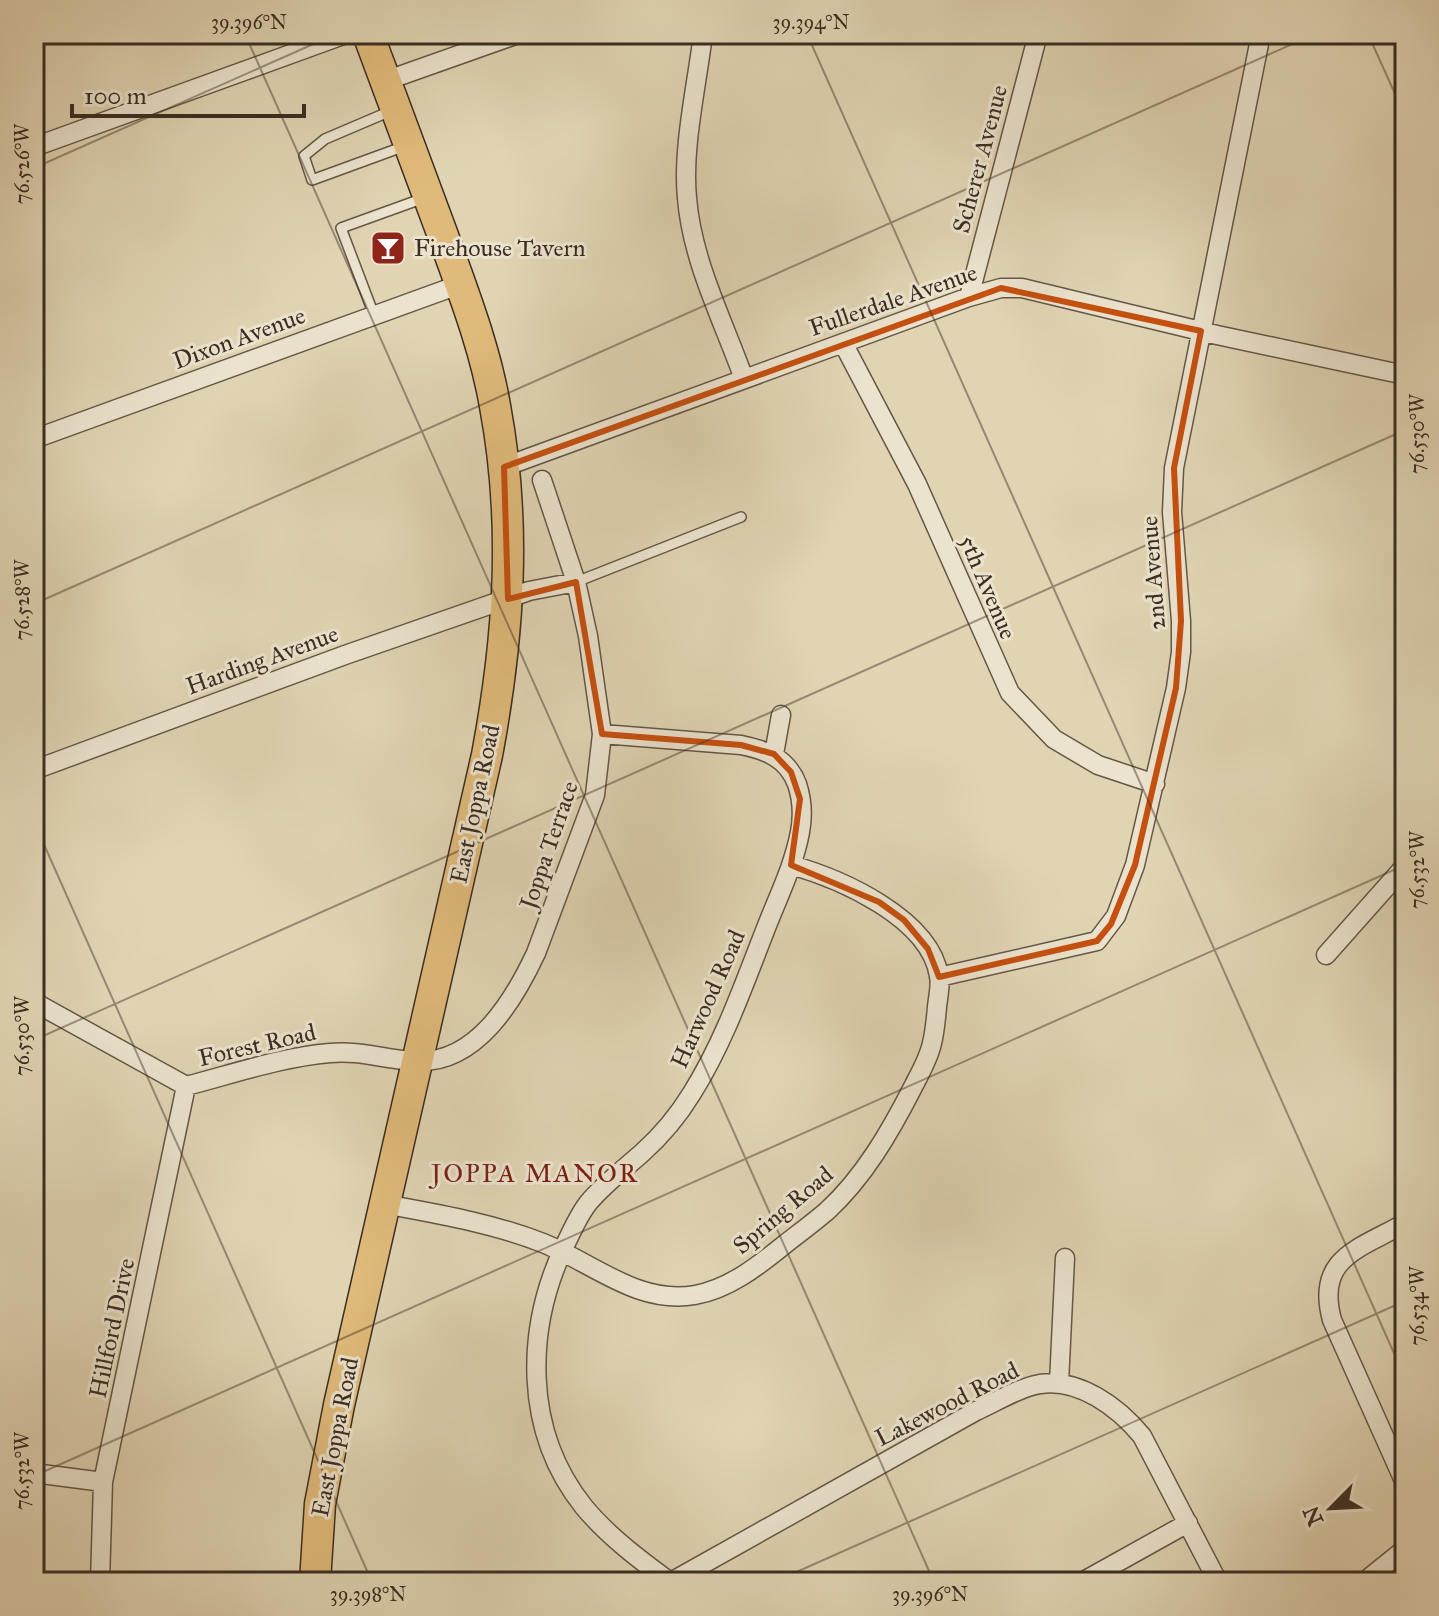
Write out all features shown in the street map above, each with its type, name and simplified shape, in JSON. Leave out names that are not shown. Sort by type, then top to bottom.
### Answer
[{"type":"main road","name":"East Joppa Road","points":[[315,1582],[319,1517],[331,1447],[487,755],[501,678],[508,599],[509,527],[493,394],[461,284],[368,34]]},
{"type":"street","points":[[34,147],[346,34]]},
{"type":"street","points":[[391,95],[518,34]]},
{"type":"street","points":[[703,34],[686,167],[686,197],[695,244],[744,379]]},
{"type":"street","name":"Scherer Avenue","points":[[969,297],[1038,34]]},
{"type":"street","name":"2nd Avenue","points":[[939,977],[1097,941],[1116,916],[1135,865],[1155,784],[1181,652],[1172,512],[1174,468],[1261,34]]},
{"type":"street","name":"Dixon Avenue","points":[[34,439],[461,284]]},
{"type":"street","name":"Fullerdale Avenue","points":[[504,467],[1001,288],[1022,288],[1405,375]]},
{"type":"street","name":"5th Avenue","points":[[843,343],[917,484],[1010,693],[1054,739],[1098,765],[1155,784]]},
{"type":"street","name":"Joppa Terrace","points":[[417,1062],[441,1058],[482,1036],[526,974],[595,795],[602,734],[588,636],[576,582],[542,480]]},
{"type":"street","points":[[508,599],[541,587],[576,582]]},
{"type":"street","name":"Harding Avenue","points":[[34,770],[345,655],[508,599]]},
{"type":"street","points":[[774,754],[781,715]]},
{"type":"street","points":[[602,734],[741,745],[774,754],[791,772],[800,799],[800,833],[791,865],[879,902],[897,915],[921,939],[933,958],[939,977]]},
{"type":"street","name":"Harwood Road","points":[[670,1582],[632,1552],[585,1507],[562,1472],[540,1409],[536,1355],[543,1301],[553,1270],[587,1204],[659,1136],[675,1118],[702,1076],[736,1005],[791,865]]},
{"type":"street","points":[[1326,955],[1405,866]]},
{"type":"street","name":"Spring Road","points":[[384,1204],[496,1227],[562,1252],[623,1285],[650,1293],[684,1297],[710,1292],[733,1281],[774,1253],[828,1210],[856,1180],[891,1130],[932,1045],[939,977]]},
{"type":"street","name":"Forest Road","points":[[34,1002],[186,1086],[327,1053],[366,1052],[417,1062]]},
{"type":"street","name":"Hillford Drive","points":[[100,1582],[103,1482],[186,1086]]},
{"type":"street","points":[[1405,1223],[1347,1255],[1335,1266],[1328,1281],[1326,1298],[1332,1320],[1405,1483]]},
{"type":"street","points":[[1059,1383],[1065,1258]]},
{"type":"street","name":"Lakewood Road","points":[[670,1582],[976,1411],[1039,1384],[1059,1383],[1097,1397],[1133,1426],[1150,1449],[1218,1582]]},
{"type":"street","points":[[34,1473],[103,1482]]},
{"type":"street","points":[[1082,1582],[1188,1523]]},
{"type":"street","points":[[1364,1582],[1405,1549]]},
{"type":"lane","points":[[391,95],[304,156],[312,180],[409,145]]},
{"type":"lane","points":[[374,315],[341,228],[428,197]]},
{"type":"lane","points":[[576,582],[741,517]]},
{"type":"highlighted area","points":[[1001,288],[1201,331],[1174,468],[1181,621],[1176,688],[1135,865],[1111,924],[1097,941],[939,977],[928,949],[904,920],[879,902],[791,865],[800,799],[791,772],[774,754],[741,745],[602,734],[576,582],[508,599],[504,467]]},
{"type":"place","name":"Firehouse Tavern","points":[[388,248]]},
{"type":"district","name":"JOPPA MANOR","points":[[535,1173]]}]
